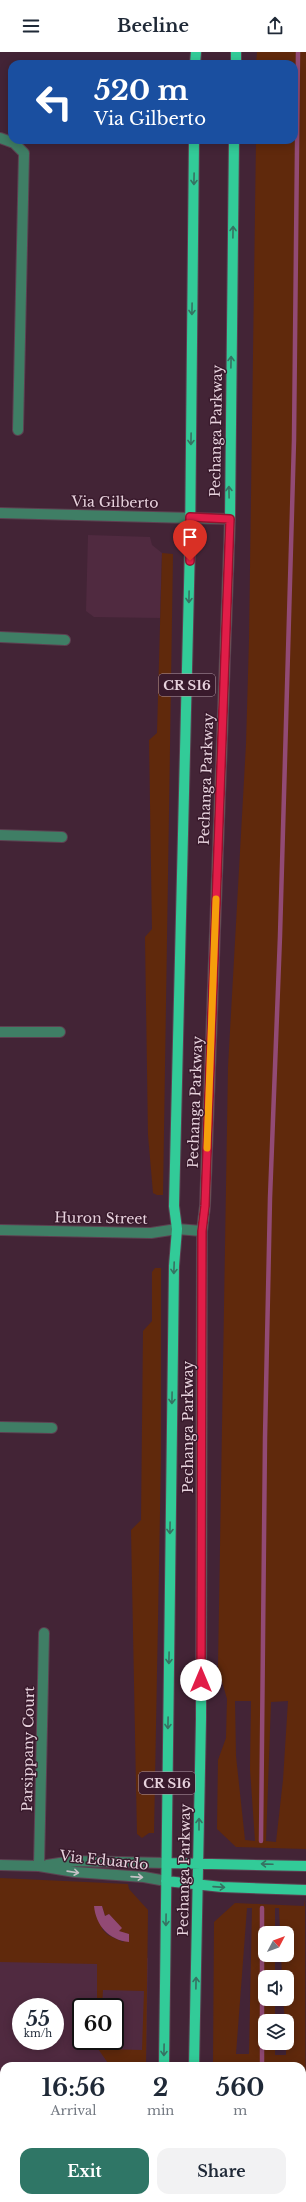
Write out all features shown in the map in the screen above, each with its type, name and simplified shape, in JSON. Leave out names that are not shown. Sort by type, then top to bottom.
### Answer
[{"type":"main road","name":"Pechanga Parkway","points":[[164,2062],[174,1266],[177,1229],[174,1206],[190,517],[194,144]]},
{"type":"main road","name":"Pechanga Parkway","points":[[194,2062],[201,1719],[202,1231],[205,1206],[230,519],[234,144]]},
{"type":"main road","points":[[167,1863],[306,1866]]},
{"type":"main road","points":[[166,1881],[198,1885],[306,1890]]},
{"type":"street","points":[[15,144],[24,153],[18,430]]},
{"type":"street","name":"Via Gilberto","points":[[0,513],[230,519]]},
{"type":"street","points":[[0,637],[65,640]]},
{"type":"street","points":[[0,835],[62,837]]},
{"type":"street","points":[[0,1032],[60,1032]]},
{"type":"street","name":"Huron Street","points":[[0,1230],[151,1233],[177,1229],[202,1231]]},
{"type":"street","points":[[0,1426],[52,1428]]},
{"type":"street","name":"Parsippany Court","points":[[39,1866],[44,1633]]},
{"type":"street","name":"Via Eduardo","points":[[39,1866],[73,1861],[167,1863]]},
{"type":"street","name":"Via Eduardo","points":[[0,1865],[39,1866],[75,1872],[144,1877],[166,1881]]},
{"type":"shaded area","points":[[257,52],[306,52],[306,1849],[236,1847],[217,1829],[218,1760],[226,1738],[227,1699],[218,1667],[228,1067],[246,744],[249,640],[256,144],[298,144],[298,60],[256,60]],"holes":[[[235,1701],[251,1701],[250,1769],[255,1841],[245,1840],[236,1756]],[[288,1701],[283,1780],[276,1842],[266,1841],[271,1702]]]},
{"type":"shaded area","points":[[88,535],[150,537],[152,545],[162,553],[160,618],[94,617],[86,611]]},
{"type":"shaded area","points":[[162,553],[173,554],[163,1195],[157,1195],[153,1193],[148,1135],[145,937],[152,929],[149,740],[157,733]]},
{"type":"shaded area","points":[[155,1268],[161,1268],[161,1459],[154,1833],[149,1833],[142,1838],[137,1834],[131,1530],[141,1520],[143,1331],[152,1321],[152,1272]]},
{"type":"shaded area","points":[[0,1878],[128,1884],[129,1889],[148,1910],[146,2062],[107,2062],[99,2050],[142,2050],[144,1991],[103,1990],[103,1998],[97,1998],[97,1964],[0,1962]],"holes":[[[102,1906],[105,1916],[109,1914],[121,1928],[119,1931],[126,1934],[123,1942],[108,1935],[102,1929]]]},
{"type":"shaded area","points":[[305,1900],[306,2062],[213,2062],[214,1922],[235,1903],[304,1906]],"holes":[[[247,1908],[252,1908],[249,2054],[236,2054]]]},
{"type":"shaded area","points":[[94,1906],[102,1906],[105,1916],[109,1914],[122,1928],[119,1931],[129,1934],[129,1942],[115,1938],[105,1931],[98,1920]]},
{"type":"shaded area","points":[[0,1956],[148,1958],[146,2062],[0,2062]]},
{"type":"waterway","points":[[298,52],[298,60]]},
{"type":"waterway","points":[[261,1841],[265,1438],[270,1198],[280,936],[294,440],[297,144]]},
{"type":"waterway","points":[[262,1908],[262,2062]]},
{"type":"slow traffic","points":[[207,1148],[216,899]]},
{"type":"route","points":[[190,561],[190,517],[230,519],[205,1206],[202,1231],[201,1680]]}]
